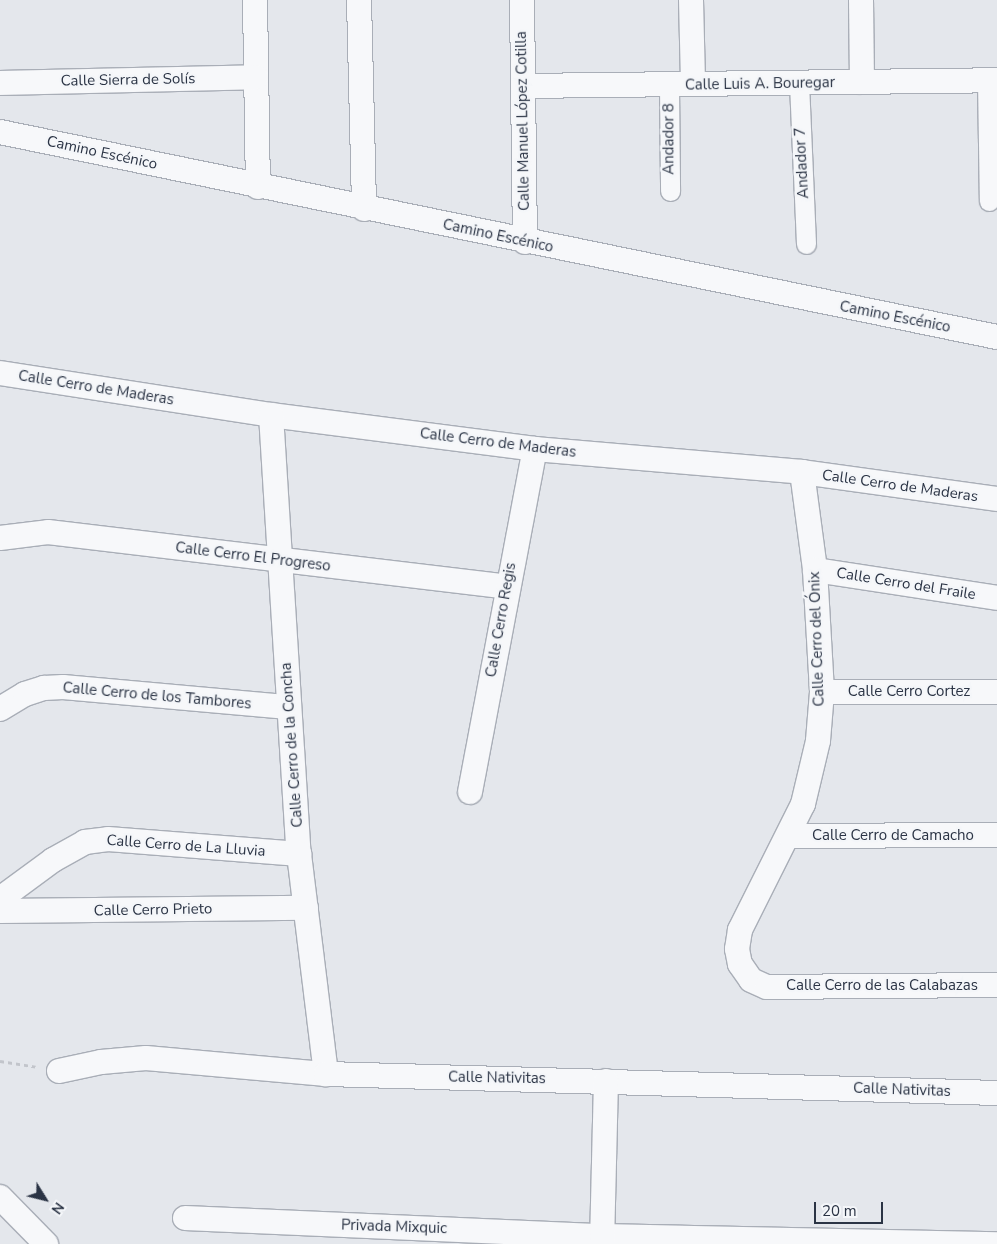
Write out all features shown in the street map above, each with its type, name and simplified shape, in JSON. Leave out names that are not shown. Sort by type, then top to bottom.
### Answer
[{"type":"street","points":[[255,0],[258,187]]},
{"type":"street","points":[[359,0],[364,209]]},
{"type":"street","name":"Calle Manuel López Cotilla","points":[[522,0],[525,242]]},
{"type":"street","points":[[691,0],[693,84]]},
{"type":"street","points":[[861,0],[862,82]]},
{"type":"street","name":"Calle Sierra de Solís","points":[[0,83],[256,78]]},
{"type":"street","points":[[989,201],[992,80]]},
{"type":"street","name":"Calle Luis A. Bouregar","points":[[523,86],[669,86],[693,84],[992,80]]},
{"type":"street","name":"Andador 7","points":[[799,83],[806,244]]},
{"type":"street","name":"Andador 8","points":[[669,86],[670,191]]},
{"type":"street","points":[[0,114],[10,134]]},
{"type":"street","name":"Camino Escénico","points":[[10,134],[364,209],[997,337]]},
{"type":"street","name":"Calle Cerro de Maderas","points":[[0,373],[271,415],[535,448],[802,472],[997,499]]},
{"type":"street","name":"Calle Cerro de la Concha","points":[[271,415],[288,706],[300,854],[326,1074]]},
{"type":"street","name":"Calle Cerro Regis","points":[[470,792],[506,587],[535,448]]},
{"type":"street","name":"Calle Cerro del Ónix","points":[[767,987],[752,980],[740,964],[737,949],[740,930],[790,836],[812,778],[822,692],[815,570],[802,472]]},
{"type":"street","name":"Calle Cerro El Progreso","points":[[0,538],[48,532],[506,587]]},
{"type":"street","name":"Calle Cerro del Fraile","points":[[815,570],[997,598]]},
{"type":"street","name":"Calle Cerro de los Tambores","points":[[0,709],[25,694],[63,687],[288,706]]},
{"type":"street","name":"Calle Cerro Cortez","points":[[822,692],[997,692]]},
{"type":"street","name":"Calle Cerro de Camacho","points":[[790,836],[997,835]]},
{"type":"street","name":"Calle Cerro de La Lluvia","points":[[0,899],[53,860],[85,842],[108,839],[300,854]]},
{"type":"street","name":"Calle Cerro Prieto","points":[[0,911],[306,908]]},
{"type":"street","name":"Calle Cerro de las Calabazas","points":[[767,987],[997,985]]},
{"type":"street","name":"Calle Nativitas","points":[[59,1071],[101,1062],[146,1058],[326,1074],[997,1093]]},
{"type":"street","points":[[602,1240],[606,1081]]},
{"type":"street","points":[[0,1197],[46,1244]]},
{"type":"street","name":"Privada Mixquic","points":[[185,1218],[602,1240],[997,1244]]},
{"type":"path","points":[[0,1061],[59,1071]]}]
